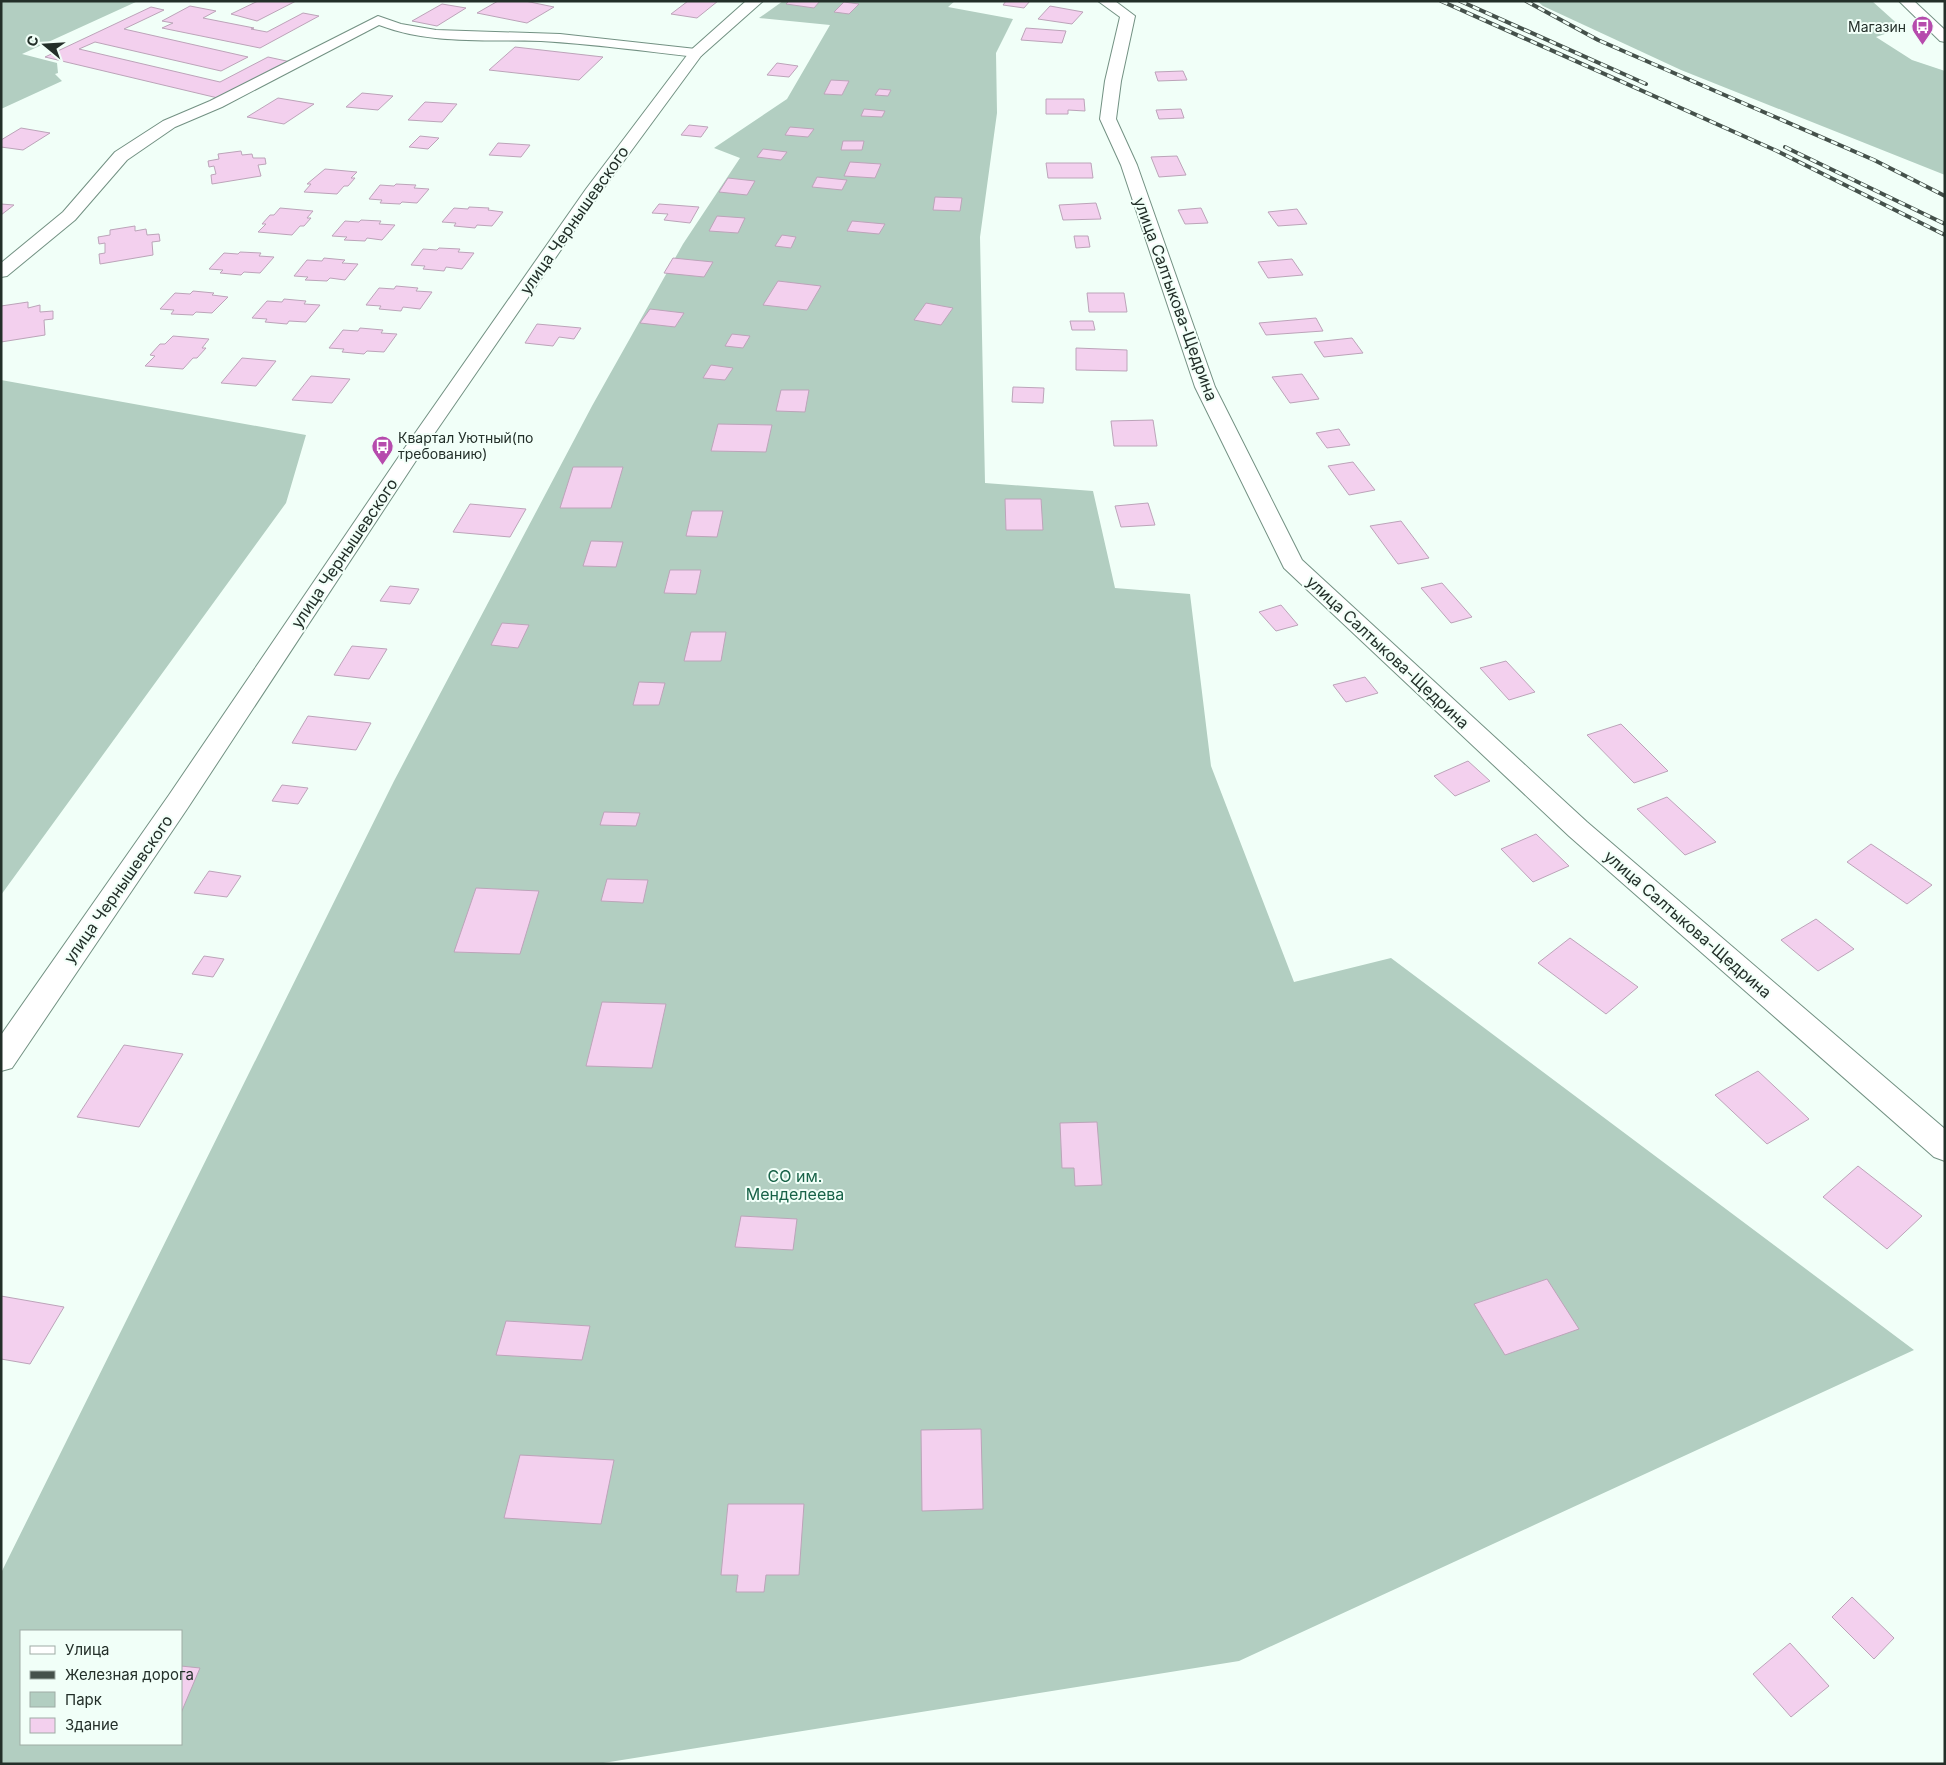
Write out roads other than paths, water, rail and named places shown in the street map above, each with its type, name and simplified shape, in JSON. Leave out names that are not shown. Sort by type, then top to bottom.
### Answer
[{"type":"street","name":"улица Чернышевского","points":[[1,1059],[178,802],[411,453],[592,193],[696,53],[756,1]]},
{"type":"street","name":"улица Салтыкова-Щедрина","points":[[1106,1],[1128,16],[1113,81],[1108,119],[1129,165],[1204,387],[1292,563],[1578,829],[1945,1148]]},
{"type":"street","points":[[1906,1],[1945,38]]},
{"type":"street","points":[[1,272],[69,216],[121,156],[169,124],[216,104],[378,20],[391,26],[442,35],[586,40],[696,53]]},
{"type":"railway","points":[[1441,1],[1777,151],[1945,235]]},
{"type":"railway","points":[[1460,1],[1646,84]]},
{"type":"railway","points":[[1526,1],[1598,40],[1874,160],[1945,196]]},
{"type":"railway","points":[[1785,147],[1945,224]]},
{"type":"place","name":"Магазин","points":[[1922,46]]},
{"type":"place","name":"Квартал Уютный(по требованию)","points":[[382,465]]},
{"type":"park label","name":"СО им. Менделеева","points":[[795,1185]]}]
